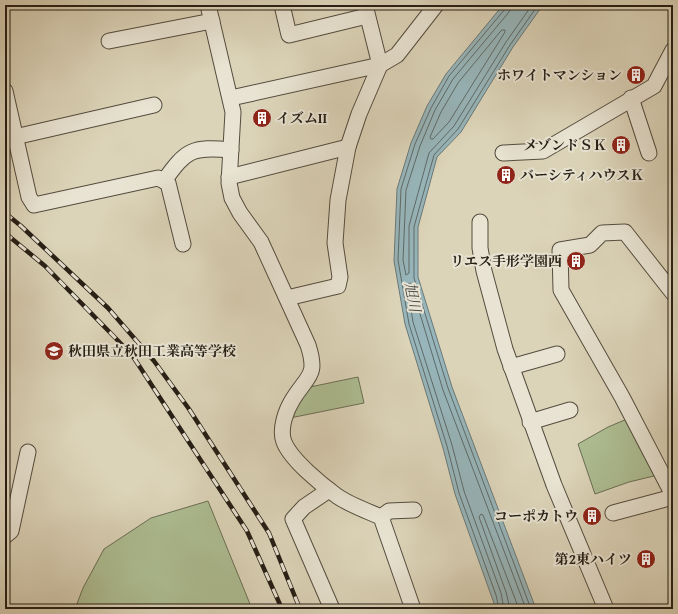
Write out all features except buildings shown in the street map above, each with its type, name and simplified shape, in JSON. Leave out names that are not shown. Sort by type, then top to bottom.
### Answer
[{"type":"street","points":[[208,5],[231,98],[233,112],[229,177],[232,198],[240,213],[261,242],[308,345],[312,357],[312,371],[292,400],[285,416],[282,432],[284,442],[297,461],[329,490],[381,517],[413,609]]},
{"type":"street","points":[[282,5],[289,35],[366,10],[380,65],[359,114],[348,147],[338,200],[335,244],[340,277],[338,286],[286,298]]},
{"type":"street","points":[[231,98],[380,65],[397,55],[436,5]]},
{"type":"street","points":[[109,41],[212,21]]},
{"type":"street","points":[[502,153],[543,151],[630,98],[654,86],[673,50]]},
{"type":"street","points":[[5,91],[10,138],[29,198],[34,205],[158,178],[168,183],[183,244]]},
{"type":"street","points":[[630,98],[649,153]]},
{"type":"street","points":[[10,138],[154,105]]},
{"type":"street","points":[[229,177],[348,147]]},
{"type":"street","points":[[164,181],[180,159],[195,149],[231,150]]},
{"type":"street","points":[[480,222],[480,248],[484,271],[511,367],[554,485],[606,609]]},
{"type":"street","points":[[613,513],[673,496],[622,397],[561,290],[560,250],[590,245],[602,233],[625,232],[673,294]]},
{"type":"street","points":[[511,367],[557,354]]},
{"type":"street","points":[[530,422],[570,410]]},
{"type":"street","points":[[5,536],[11,531],[28,452]]},
{"type":"street","points":[[329,490],[304,507],[293,519],[332,609]]},
{"type":"street","points":[[381,517],[389,511],[414,510]]},
{"type":"green space","points":[[358,377],[364,403],[290,418],[290,414],[310,387]]},
{"type":"green space","points":[[627,419],[658,475],[629,482],[595,494],[578,444],[608,427]]},
{"type":"green space","points":[[208,501],[252,609],[75,609],[83,588],[104,549],[151,518]]},
{"type":"water","name":"旭川","points":[[503,5],[543,5],[513,47],[461,132],[437,157],[418,227],[418,277],[452,387],[536,609],[496,609],[455,494],[443,448],[405,324],[394,261],[397,189],[411,143],[427,106],[446,74]]},
{"type":"railway","points":[[5,213],[21,226],[108,308],[154,361],[189,409],[269,533],[300,609]]},
{"type":"railway","points":[[5,233],[45,266],[132,355],[247,531],[282,609]]},
{"type":"place","name":"ホワイトマンション","points":[[636,75]]},
{"type":"place","name":"イズムⅡ","points":[[262,118]]},
{"type":"place","name":"メゾンドＳＫ","points":[[621,145]]},
{"type":"place","name":"バーシティハウスＫ","points":[[506,175]]},
{"type":"place","name":"リエス手形学園西","points":[[576,261]]},
{"type":"place","name":"秋田県立秋田工業高等学校","points":[[54,351]]},
{"type":"place","name":"コーポカトウ","points":[[592,516]]},
{"type":"place","name":"第2東ハイツ","points":[[646,559]]}]
